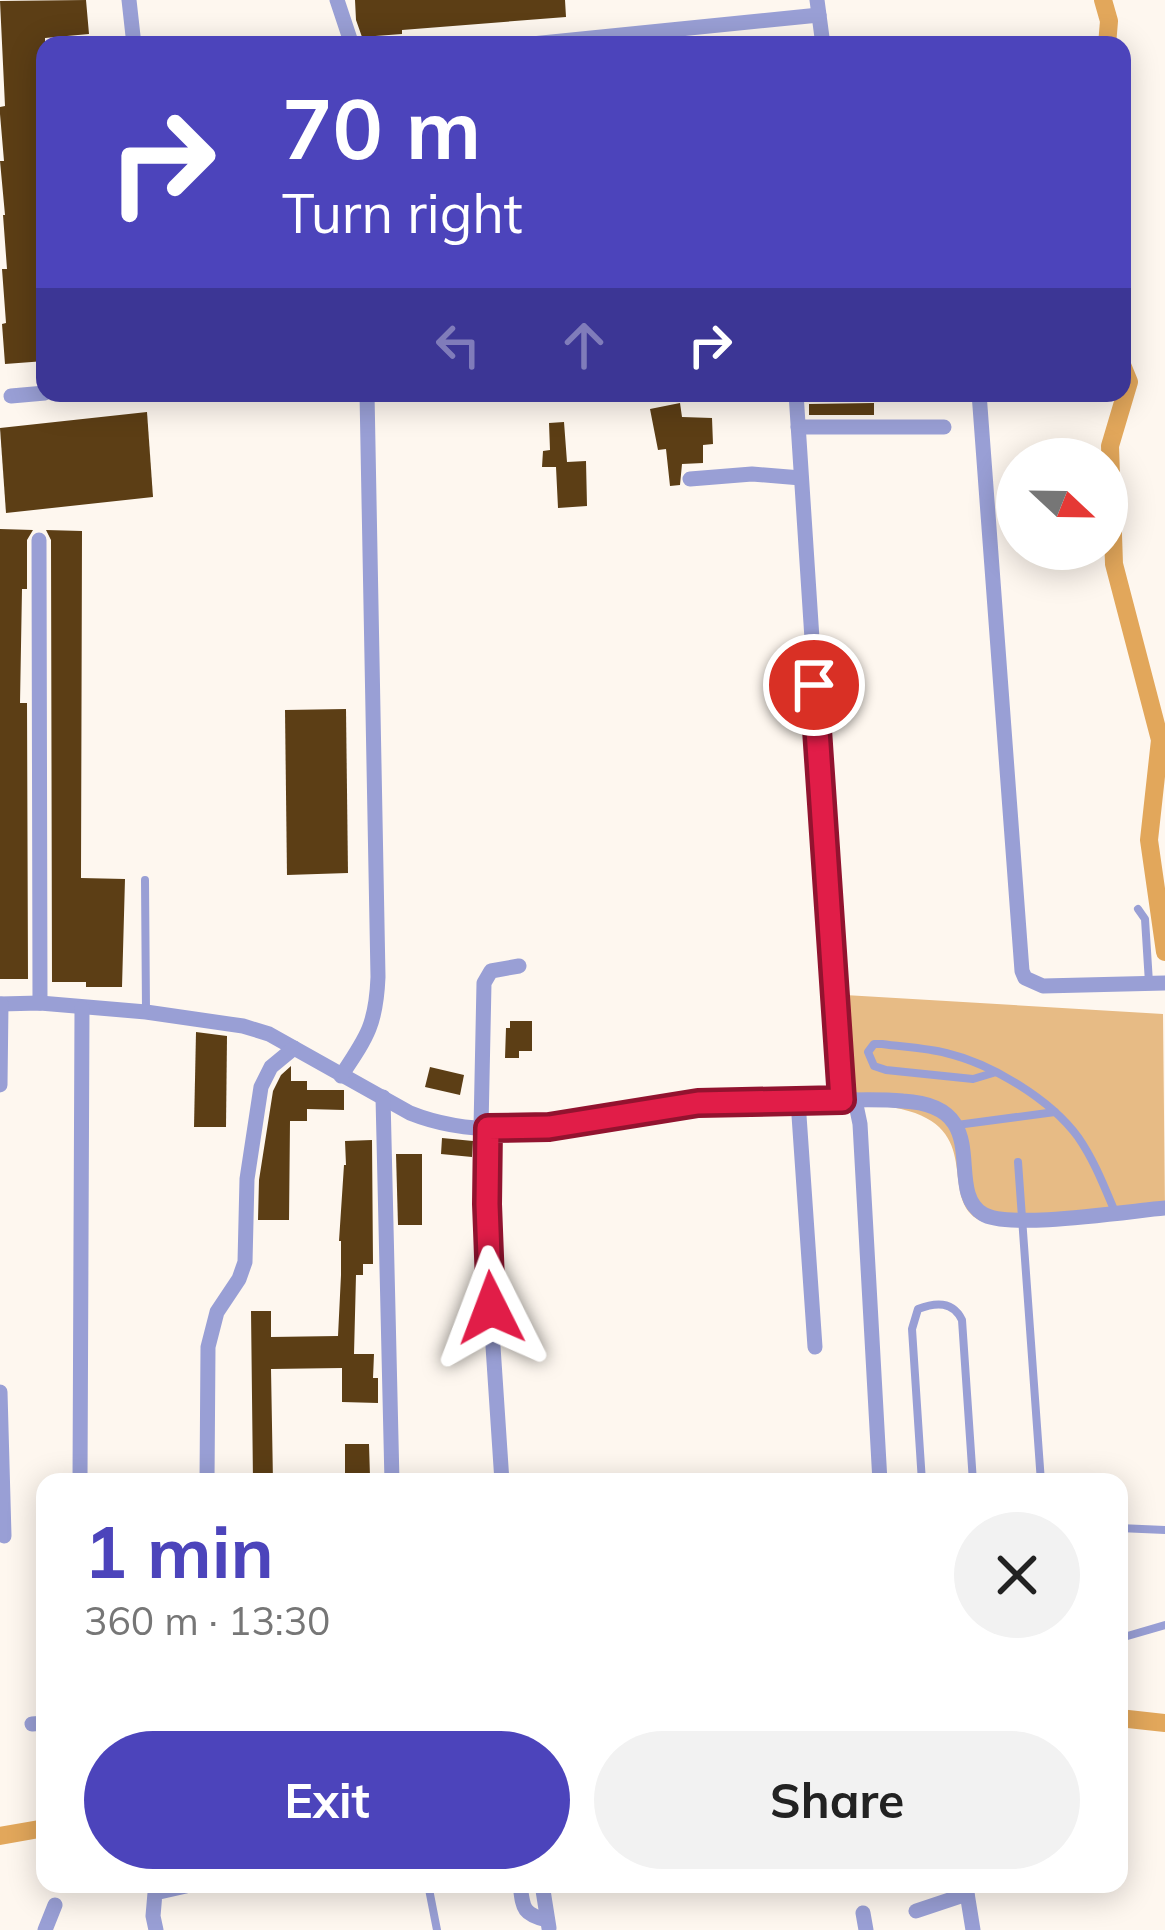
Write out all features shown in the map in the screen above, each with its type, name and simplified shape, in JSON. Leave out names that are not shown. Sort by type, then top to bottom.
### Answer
[{"type":"street","points":[[129,0],[133,36]]},
{"type":"street","points":[[338,0],[349,36]]},
{"type":"street","points":[[592,36],[818,7]]},
{"type":"street","points":[[11,396],[36,394]]},
{"type":"street","points":[[341,1076],[371,1031],[377,1007],[367,402]]},
{"type":"street","points":[[797,402],[849,1100],[860,1124],[879,1473]]},
{"type":"street","points":[[980,402],[1022,971],[1025,978],[1043,986],[1159,983]]},
{"type":"street","points":[[798,427],[944,427]]},
{"type":"street","points":[[690,478],[752,474],[801,478]]},
{"type":"street","points":[[39,540],[40,1003]]},
{"type":"street","points":[[501,1473],[488,1271],[484,983],[491,970],[519,966]]},
{"type":"street","points":[[0,1085],[0,1004],[146,1012],[269,1034],[430,1120],[484,1128],[549,1127],[698,1103],[924,1103],[949,1115],[955,1125],[969,1195],[988,1217],[1021,1221],[1165,1208]]},
{"type":"street","points":[[80,1473],[82,1008]]},
{"type":"street","points":[[207,1473],[208,1347],[218,1312],[245,1262],[247,1179],[261,1088],[271,1067],[294,1048]]},
{"type":"street","points":[[383,1097],[392,1473]]},
{"type":"street","points":[[798,1102],[815,1347]]},
{"type":"street","points":[[0,1392],[4,1536]]},
{"type":"street","points":[[155,1893],[156,1930]]},
{"type":"street","points":[[522,1893],[526,1912],[548,1925],[547,1893]]},
{"type":"street","points":[[916,1911],[957,1893]]},
{"type":"street","points":[[967,1893],[973,1930]]},
{"type":"street","points":[[45,1930],[55,1905]]},
{"type":"lane","points":[[145,880],[146,1012]]},
{"type":"lane","points":[[1138,909],[1159,983]]},
{"type":"lane","points":[[993,1073],[973,1079],[886,1070],[874,1066],[868,1052],[874,1044],[945,1052],[968,1060],[1018,1085],[1057,1112],[1077,1136],[1095,1164],[1115,1213]]},
{"type":"lane","points":[[955,1125],[1057,1112]]},
{"type":"lane","points":[[1018,1162],[1040,1473]]},
{"type":"lane","points":[[921,1473],[912,1329],[918,1309],[932,1304],[949,1305],[962,1320],[973,1473]]},
{"type":"lane","points":[[1128,1528],[1165,1530]]},
{"type":"lane","points":[[1128,1636],[1165,1625]]},
{"type":"lane","points":[[430,1893],[436,1930]]},
{"type":"shaded area","points":[[828,994],[1163,1014],[1165,1209],[995,1225],[977,1219],[961,1194],[952,1146],[927,1118],[893,1107],[833,1107]]},
{"type":"building","points":[[86,0],[89,34],[36,36],[36,362],[5,364],[2,269],[7,269],[0,107],[5,106],[0,1]]},
{"type":"building","points":[[355,0],[565,0],[566,17],[375,36],[362,36]]},
{"type":"building","points":[[680,403],[682,417],[712,418],[713,444],[703,445],[703,463],[682,464],[680,485],[670,486],[666,449],[658,450],[650,409]]},
{"type":"building","points":[[874,403],[874,415],[809,415],[809,404]]},
{"type":"building","points":[[147,412],[153,497],[6,513],[0,428]]},
{"type":"building","points":[[564,422],[567,462],[586,461],[587,506],[558,508],[556,467],[542,467],[543,451],[550,450],[549,423]]},
{"type":"building","points":[[0,529],[33,530],[27,540],[27,589],[22,589],[20,703],[27,703],[28,979],[0,979]]},
{"type":"building","points":[[46,530],[82,531],[81,878],[125,879],[122,987],[52,982],[51,540]]},
{"type":"building","points":[[346,709],[348,873],[287,875],[285,710]]},
{"type":"building","points":[[510,1021],[532,1021],[532,1051],[519,1051],[519,1058],[505,1058]]},
{"type":"building","points":[[196,1032],[227,1036],[226,1127],[194,1127]]},
{"type":"building","points":[[291,1066],[291,1081],[307,1081],[307,1090],[344,1090],[344,1110],[307,1109],[307,1121],[290,1121],[289,1220],[258,1220],[259,1180],[273,1091]]},
{"type":"building","points":[[430,1067],[464,1075],[460,1095],[425,1087]]},
{"type":"building","points":[[442,1138],[473,1141],[472,1157],[441,1154]]},
{"type":"building","points":[[372,1140],[373,1264],[363,1264],[363,1275],[356,1275],[354,1354],[374,1354],[378,1403],[342,1402],[342,1368],[271,1369],[273,1473],[253,1473],[251,1311],[271,1311],[271,1337],[338,1336],[345,1141]]},
{"type":"building","points":[[396,1154],[422,1154],[422,1225],[398,1225]]},
{"type":"building","points":[[345,1444],[369,1444],[370,1473],[345,1473]]},
{"type":"waterway","points":[[1103,0],[1108,36]]},
{"type":"waterway","points":[[1123,402],[1110,446],[1114,564],[1160,740],[1149,840],[1165,952]]},
{"type":"waterway","points":[[1128,1719],[1165,1723]]},
{"type":"waterway","points":[[0,1836],[36,1830]]},
{"type":"route","points":[[491,1308],[488,1128],[549,1127],[698,1103],[842,1100],[814,685]]}]
